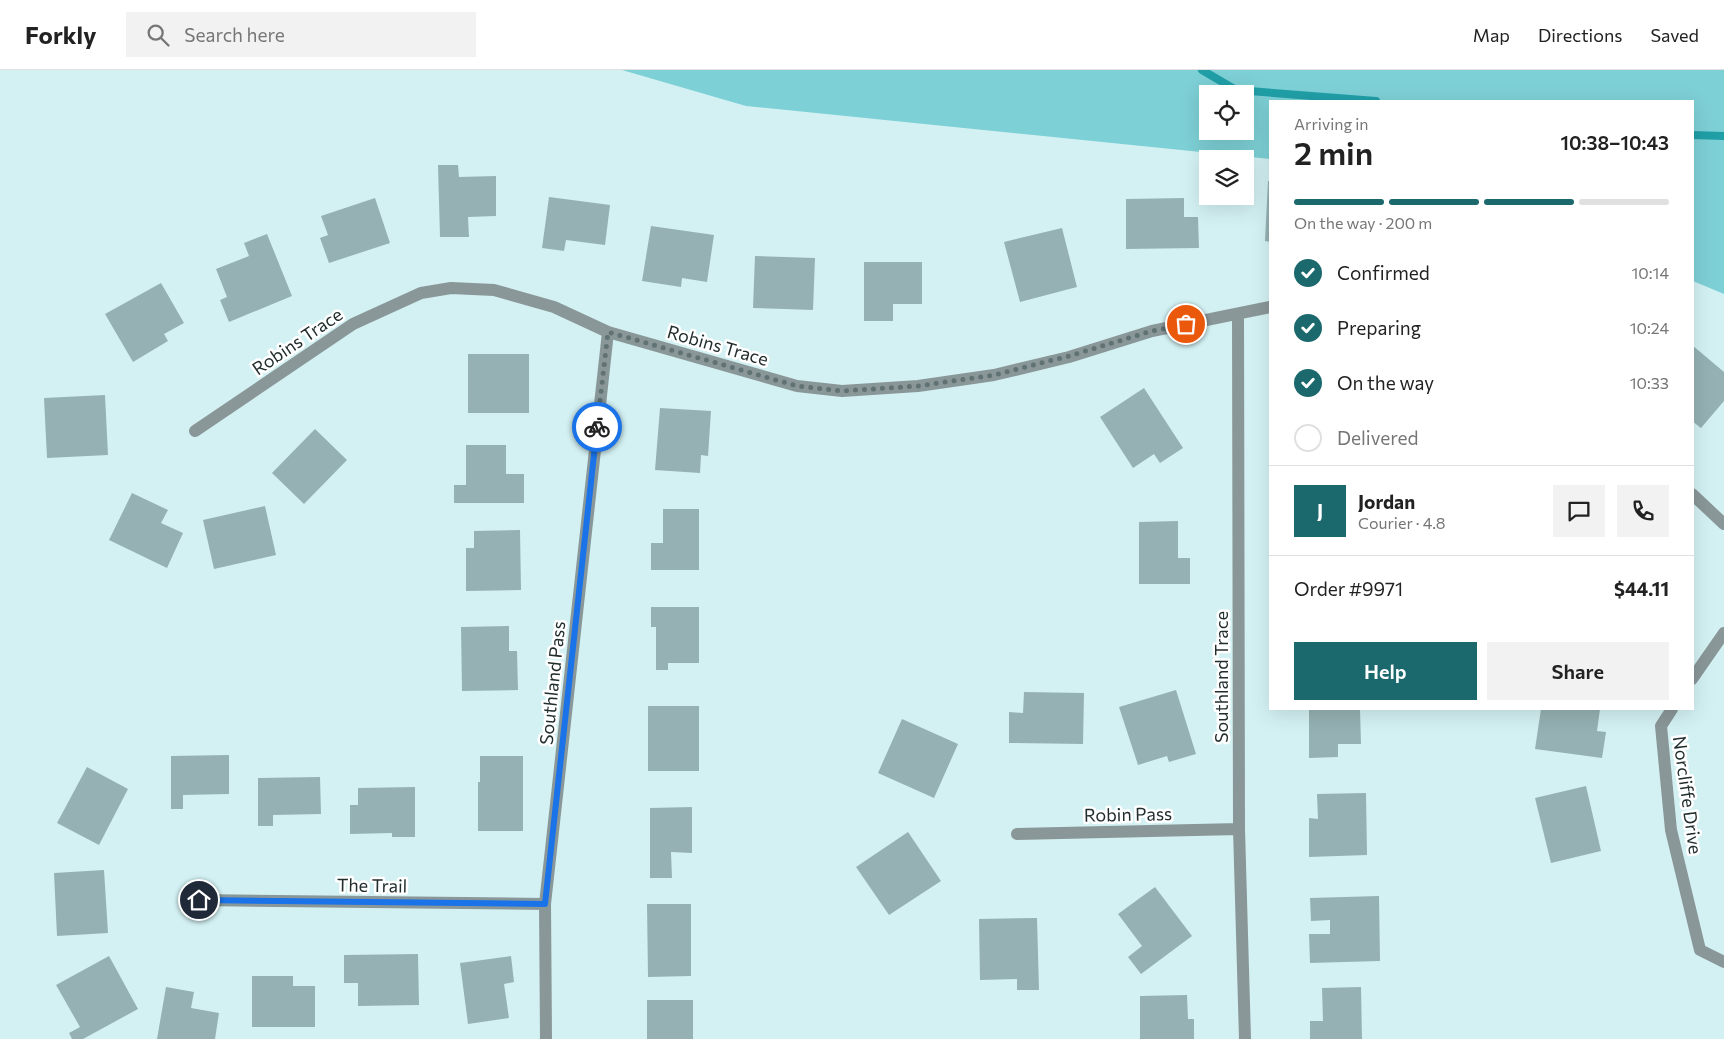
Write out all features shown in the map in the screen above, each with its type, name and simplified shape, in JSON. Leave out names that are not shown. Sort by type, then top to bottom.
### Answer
[{"type":"street","name":"Robins Trace","points":[[195,431],[353,324],[421,293],[451,288],[494,290],[554,307],[608,332],[797,386],[842,391],[918,386],[994,375],[1069,356],[1152,331],[1269,307]]},
{"type":"street","name":"Southland Trace","points":[[1238,315],[1239,829],[1245,1039]]},
{"type":"street","name":"Southland Pass","points":[[546,1039],[545,904],[608,332]]},
{"type":"street","points":[[1694,496],[1724,524]]},
{"type":"street","points":[[1694,676],[1724,632]]},
{"type":"street","name":"Norcliffe Drive","points":[[1671,710],[1661,726],[1671,830],[1700,950],[1724,962]]},
{"type":"street","name":"Robin Pass","points":[[1017,834],[1239,829]]},
{"type":"street","name":"The Trail","points":[[199,900],[545,904]]},
{"type":"shaded area","points":[[622,70],[1724,70],[1724,294],[1694,281],[1694,100],[1269,100],[1269,159],[1254,157],[1254,150],[1199,150],[1199,152],[746,106]]},
{"type":"building","points":[[438,165],[458,165],[459,177],[496,176],[496,216],[468,217],[469,237],[440,237]]},
{"type":"building","points":[[1268,181],[1269,181],[1269,242],[1265,241]]},
{"type":"building","points":[[549,197],[610,205],[605,245],[566,240],[564,251],[542,248]]},
{"type":"building","points":[[375,198],[390,243],[329,263],[320,238],[328,235],[321,216]]},
{"type":"building","points":[[1184,198],[1184,217],[1198,217],[1199,248],[1126,249],[1126,199]]},
{"type":"building","points":[[651,226],[714,235],[707,282],[682,278],[681,287],[642,281]]},
{"type":"building","points":[[1062,228],[1077,287],[1020,302],[1004,242]]},
{"type":"building","points":[[267,234],[292,296],[229,322],[220,300],[227,297],[216,269],[249,256],[244,243]]},
{"type":"building","points":[[755,256],[815,258],[813,310],[753,308]]},
{"type":"building","points":[[864,262],[922,262],[922,304],[893,304],[893,321],[864,321]]},
{"type":"building","points":[[161,283],[184,323],[164,334],[168,341],[133,362],[105,314]]},
{"type":"building","points":[[1694,347],[1724,372],[1724,401],[1701,428],[1694,423]]},
{"type":"building","points":[[468,354],[529,354],[529,413],[468,413]]},
{"type":"building","points":[[1144,388],[1183,448],[1160,463],[1154,454],[1133,468],[1100,417]]},
{"type":"building","points":[[105,395],[108,455],[47,458],[44,398]]},
{"type":"building","points":[[660,408],[711,411],[708,456],[701,455],[700,473],[655,470]]},
{"type":"building","points":[[315,429],[347,460],[304,504],[272,473]]},
{"type":"building","points":[[466,445],[506,445],[506,474],[524,474],[524,503],[454,503],[454,485],[466,485]]},
{"type":"building","points":[[132,493],[168,510],[161,523],[183,533],[167,568],[109,540]]},
{"type":"building","points":[[265,506],[276,555],[214,569],[203,520]]},
{"type":"building","points":[[663,509],[699,509],[699,570],[651,570],[651,543],[663,543]]},
{"type":"building","points":[[1178,521],[1178,558],[1190,558],[1190,584],[1139,584],[1139,522]]},
{"type":"building","points":[[520,530],[521,590],[466,591],[466,548],[474,548],[474,531]]},
{"type":"building","points":[[651,607],[699,607],[699,663],[668,663],[668,670],[656,670],[656,627],[651,627]]},
{"type":"building","points":[[509,626],[509,651],[517,651],[518,690],[462,691],[461,627]]},
{"type":"building","points":[[1176,690],[1196,754],[1169,762],[1167,756],[1138,765],[1119,707]]},
{"type":"building","points":[[1024,692],[1084,693],[1083,744],[1009,743],[1009,712],[1023,713]]},
{"type":"building","points":[[648,706],[699,706],[699,771],[648,771]]},
{"type":"building","points":[[1309,710],[1360,710],[1361,744],[1338,744],[1338,757],[1309,758]]},
{"type":"building","points":[[1541,710],[1600,710],[1597,731],[1606,732],[1602,758],[1535,749]]},
{"type":"building","points":[[902,719],[958,744],[934,798],[878,773]]},
{"type":"building","points":[[229,755],[229,794],[183,795],[183,809],[171,809],[171,756]]},
{"type":"building","points":[[480,756],[523,756],[523,831],[478,831]]},
{"type":"building","points":[[87,767],[128,789],[99,845],[57,823]]},
{"type":"building","points":[[320,777],[321,814],[273,815],[273,826],[258,826],[258,778]]},
{"type":"building","points":[[1586,786],[1601,851],[1551,863],[1535,798]]},
{"type":"building","points":[[415,787],[415,837],[392,837],[392,833],[350,834],[350,805],[358,805],[358,788]]},
{"type":"building","points":[[1366,793],[1367,855],[1309,857],[1309,818],[1318,819],[1317,794]]},
{"type":"building","points":[[692,807],[692,853],[671,852],[672,878],[650,878],[650,808]]},
{"type":"building","points":[[908,832],[941,881],[889,915],[856,867]]},
{"type":"building","points":[[104,870],[108,933],[57,936],[54,873]]},
{"type":"building","points":[[1155,887],[1192,936],[1141,974],[1128,957],[1142,946],[1118,914]]},
{"type":"building","points":[[1379,896],[1380,961],[1310,963],[1309,934],[1330,934],[1330,920],[1311,921],[1310,898]]},
{"type":"building","points":[[647,904],[691,904],[691,976],[648,977]]},
{"type":"building","points":[[1037,918],[1039,990],[1017,990],[1017,979],[980,980],[979,919]]},
{"type":"building","points":[[418,954],[419,1005],[358,1006],[358,983],[344,983],[344,955]]},
{"type":"building","points":[[109,956],[138,1009],[83,1039],[72,1039],[69,1033],[80,1027],[56,985]]},
{"type":"building","points":[[511,956],[514,982],[504,984],[509,1018],[468,1024],[460,963]]},
{"type":"building","points":[[252,976],[293,976],[293,986],[315,986],[315,1027],[252,1027]]},
{"type":"building","points":[[166,987],[194,992],[191,1008],[219,1013],[215,1039],[157,1039]]},
{"type":"building","points":[[1361,987],[1362,1039],[1310,1039],[1310,1021],[1323,1021],[1322,988]]},
{"type":"building","points":[[1187,995],[1188,1019],[1194,1019],[1194,1039],[1140,1039],[1140,996]]},
{"type":"building","points":[[647,1000],[693,1000],[693,1039],[647,1039]]},
{"type":"waterway","points":[[1202,70],[1236,90],[1363,100]]},
{"type":"waterway","points":[[1694,135],[1724,136]]},
{"type":"way so far","points":[[597,427],[608,332],[797,386],[842,391],[918,386],[994,375],[1069,356],[1152,331],[1186,324]]},
{"type":"route","points":[[199,900],[545,904],[597,427]]}]
